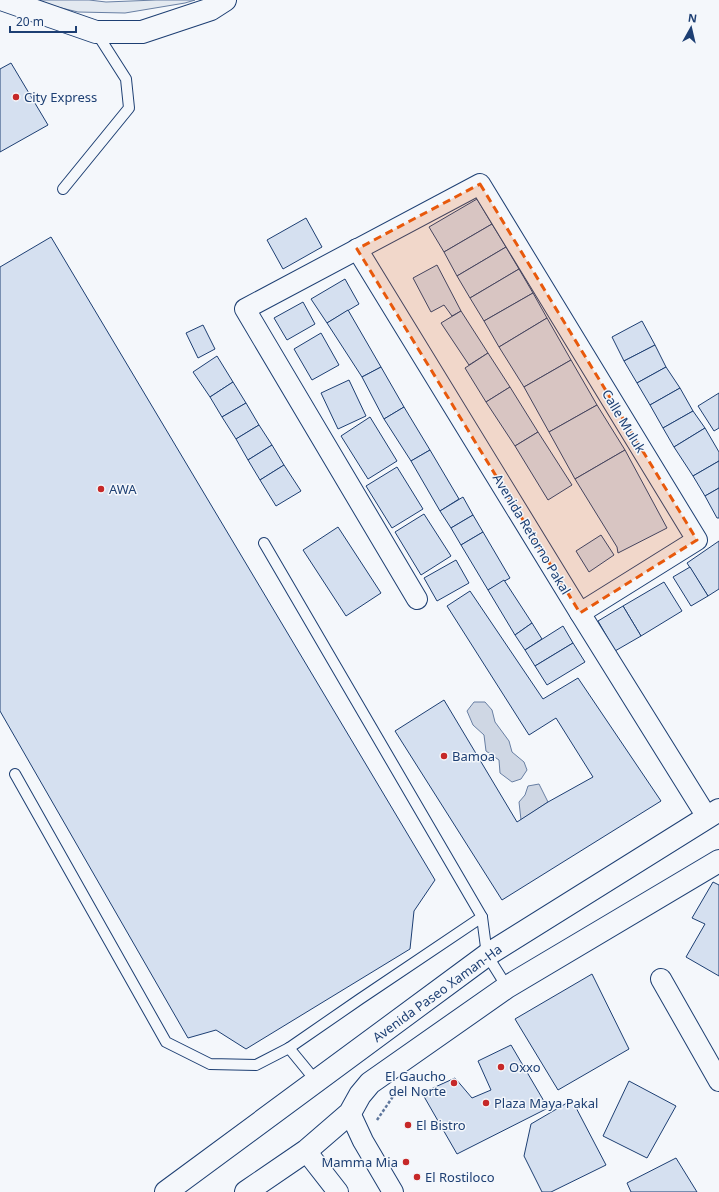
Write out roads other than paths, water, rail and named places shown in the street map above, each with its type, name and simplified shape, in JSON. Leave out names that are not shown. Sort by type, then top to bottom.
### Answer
[{"type":"main road","points":[[4,0],[96,32],[142,32],[211,9],[226,0]]},
{"type":"main road","name":"Avenida Paseo Xaman-Ha","points":[[171,1191],[316,1081],[487,955],[713,814]]},
{"type":"main road","points":[[246,1192],[306,1151],[350,1113],[360,1095],[370,1083],[507,987],[719,861]]},
{"type":"street","name":"Calle Muluk","points":[[357,249],[480,184],[697,540],[580,612]]},
{"type":"street","points":[[357,249],[245,309],[417,599]]},
{"type":"street","name":"Avenida Retorno Pakal","points":[[357,249],[580,612],[713,814]]},
{"type":"street","points":[[661,979],[719,1081]]},
{"type":"street","points":[[350,1113],[363,1141],[393,1192]]},
{"type":"street","points":[[306,1151],[338,1192]]},
{"type":"lane","points":[[63,190],[129,108],[126,79],[96,32]]},
{"type":"lane","points":[[264,543],[482,916],[487,955],[507,987]]},
{"type":"lane","points":[[15,774],[166,1042],[210,1064],[256,1065],[289,1048],[482,916]]},
{"type":"lane","points":[[289,1048],[316,1081]]},
{"type":"place","name":"City Express","points":[[16,97]]},
{"type":"place","name":"AWA","points":[[101,489]]},
{"type":"place","name":"Bamoa","points":[[444,756]]},
{"type":"place","name":"Oxxo","points":[[501,1067]]},
{"type":"place","name":"El Gaucho del Norte","points":[[454,1083]]},
{"type":"place","name":"Plaza Maya Pakal","points":[[486,1103]]},
{"type":"place","name":"El Bistro","points":[[408,1125]]},
{"type":"place","name":"Mamma Mia","points":[[406,1162]]},
{"type":"place","name":"El Rostiloco","points":[[417,1177]]}]
